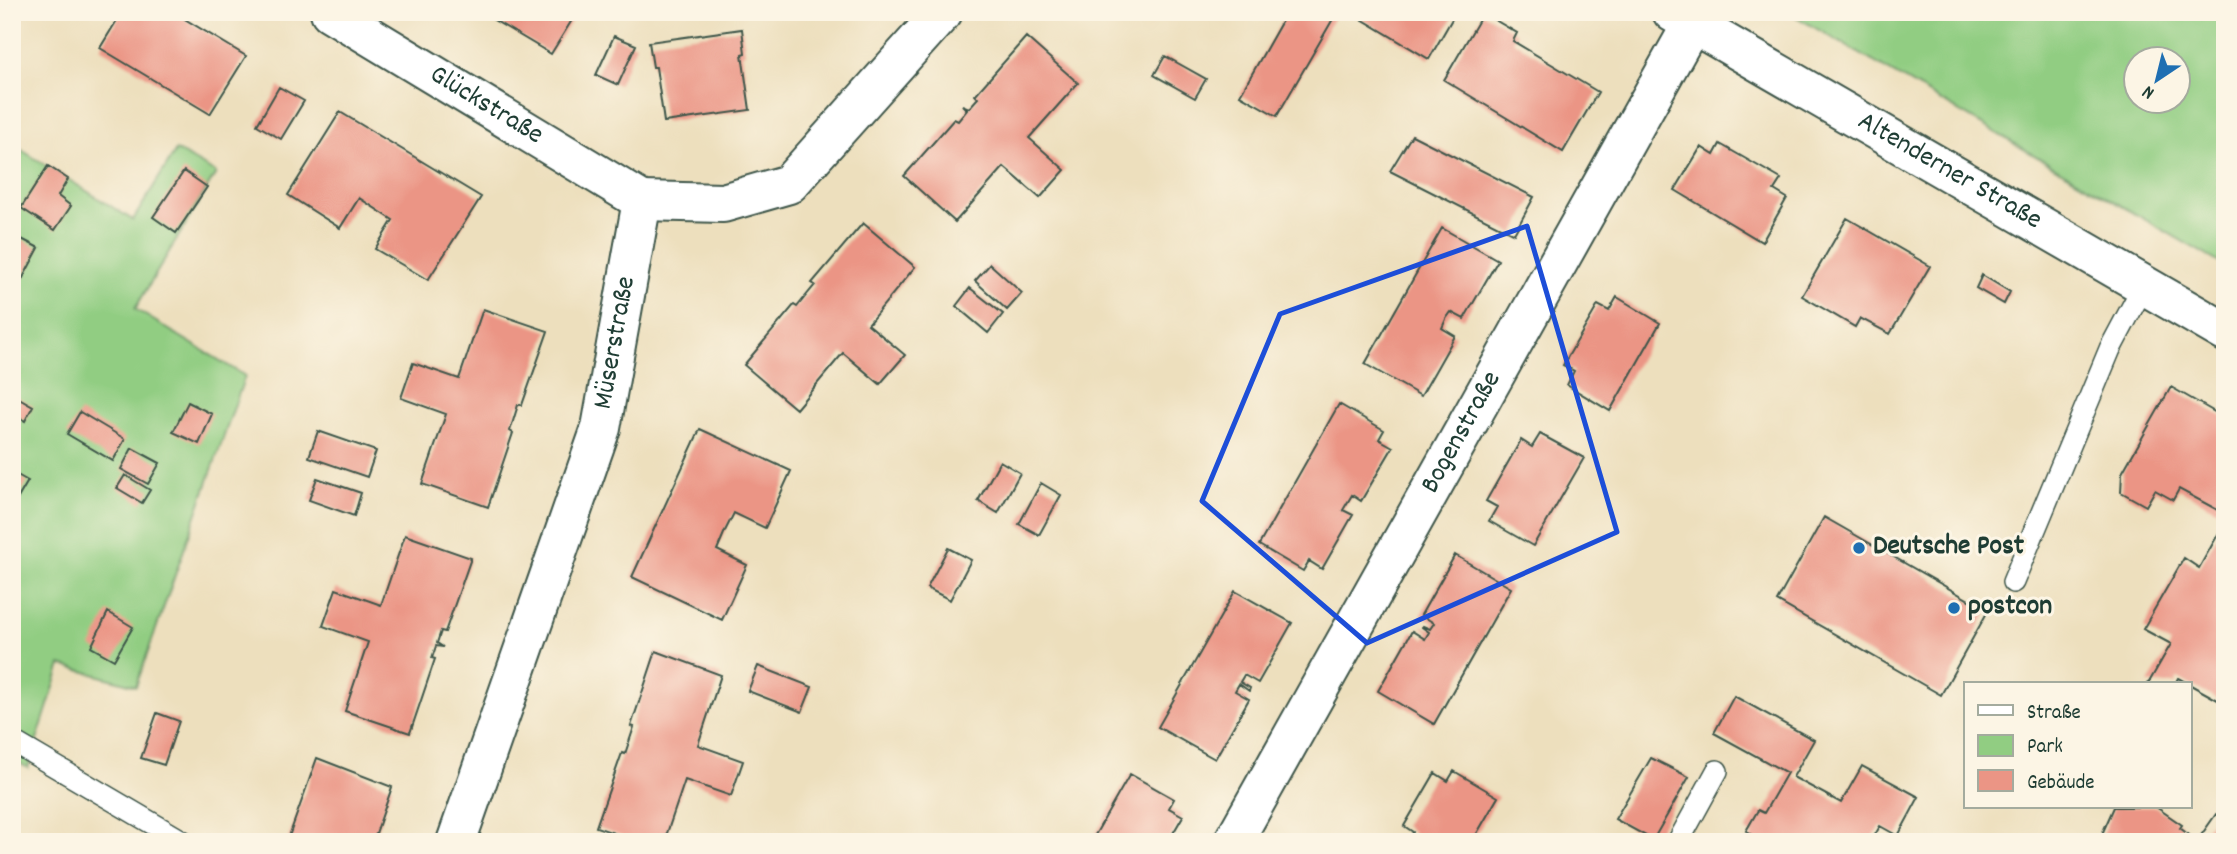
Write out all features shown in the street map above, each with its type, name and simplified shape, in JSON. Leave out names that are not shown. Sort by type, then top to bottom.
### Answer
[{"type":"street","name":"Glückstraße","points":[[330,12],[642,201]]},
{"type":"street","points":[[642,201],[723,203],[789,184],[943,12]]},
{"type":"street","name":"Altenderner Straße","points":[[1682,18],[2225,332]]},
{"type":"street","name":"Bogenstraße","points":[[1233,842],[1682,18]]},
{"type":"street","name":"Müserstraße","points":[[456,842],[601,428],[642,201]]},
{"type":"lane","points":[[2013,582],[2110,349],[2144,285]]},
{"type":"lane","points":[[12,741],[184,842]]},
{"type":"lane","points":[[1678,842],[1717,771]]},
{"type":"highlighted area","points":[[1527,226],[1617,532],[1367,643],[1202,501],[1280,314]]},
{"type":"green space","points":[[1788,12],[2225,12],[2225,266]]},
{"type":"green space","points":[[12,144],[133,220],[176,150],[216,173],[135,309],[245,376],[136,686],[61,665],[28,768],[12,759]]},
{"type":"building","points":[[122,12],[173,12],[246,56],[210,114],[100,48]]},
{"type":"building","points":[[577,12],[551,54],[484,14]]},
{"type":"building","points":[[1287,12],[1337,12],[1277,116],[1240,95]]},
{"type":"building","points":[[1350,12],[1456,12],[1429,59]]},
{"type":"building","points":[[1483,13],[1517,33],[1513,41],[1598,92],[1563,152],[1444,80]]},
{"type":"building","points":[[742,29],[745,53],[742,54],[750,110],[664,122],[656,67],[653,67],[649,42]]},
{"type":"building","points":[[614,36],[636,45],[618,85],[596,75]]},
{"type":"building","points":[[1026,37],[1078,83],[1029,138],[1065,170],[1040,198],[1004,167],[955,222],[904,176],[954,119],[958,121],[967,110],[962,105],[969,108],[978,98],[975,95]]},
{"type":"building","points":[[1165,56],[1206,79],[1195,98],[1154,75]]},
{"type":"building","points":[[279,87],[304,101],[281,139],[257,125]]},
{"type":"building","points":[[340,112],[481,197],[428,280],[375,249],[393,220],[359,198],[340,228],[288,195]]},
{"type":"building","points":[[1412,135],[1534,197],[1514,234],[1390,171]]},
{"type":"building","points":[[1720,144],[1781,179],[1774,190],[1787,198],[1762,242],[1675,190],[1701,147],[1714,155]]},
{"type":"building","points":[[48,166],[68,179],[58,196],[71,206],[55,230],[21,208]]},
{"type":"building","points":[[184,171],[207,187],[176,233],[153,217]]},
{"type":"building","points":[[1847,218],[1930,266],[1890,334],[1860,318],[1855,327],[1802,296]]},
{"type":"building","points":[[863,223],[915,267],[868,324],[905,355],[880,384],[843,353],[796,409],[744,365],[794,305],[797,307],[815,285],[812,283]]},
{"type":"building","points":[[1442,228],[1498,260],[1464,319],[1451,312],[1446,319],[1442,328],[1455,336],[1421,396],[1365,364]]},
{"type":"building","points":[[12,234],[39,248],[17,289],[12,287]]},
{"type":"building","points":[[990,264],[1022,293],[1007,310],[975,281]]},
{"type":"building","points":[[1982,275],[2010,292],[2004,304],[1976,288]]},
{"type":"building","points":[[970,288],[1003,314],[988,333],[956,306]]},
{"type":"building","points":[[1617,297],[1660,323],[1610,411],[1567,385],[1574,371],[1563,365],[1598,305],[1609,311]]},
{"type":"building","points":[[483,309],[548,331],[522,405],[518,405],[510,431],[513,433],[488,507],[422,484],[446,414],[401,398],[413,363],[459,379]]},
{"type":"building","points":[[2171,387],[2225,418],[2225,514],[2179,489],[2173,500],[2155,490],[2146,506],[2121,492],[2122,473]]},
{"type":"building","points":[[12,394],[33,406],[25,421],[12,413]]},
{"type":"building","points":[[188,402],[212,414],[199,444],[173,432]]},
{"type":"building","points":[[1339,404],[1384,430],[1379,439],[1393,447],[1361,501],[1352,495],[1343,510],[1353,515],[1322,569],[1309,561],[1303,571],[1259,545]]},
{"type":"building","points":[[80,412],[125,439],[113,461],[67,434]]},
{"type":"building","points":[[700,429],[791,471],[765,528],[734,513],[725,531],[717,550],[747,565],[722,620],[632,577]]},
{"type":"building","points":[[318,431],[376,451],[367,477],[309,457]]},
{"type":"building","points":[[1540,434],[1584,458],[1533,546],[1489,521],[1497,507],[1486,501],[1521,440],[1532,447]]},
{"type":"building","points":[[132,448],[160,463],[148,484],[121,469]]},
{"type":"building","points":[[1000,461],[1020,473],[998,513],[978,501]]},
{"type":"building","points":[[12,472],[28,481],[12,508]]},
{"type":"building","points":[[125,475],[150,490],[142,503],[117,488]]},
{"type":"building","points":[[317,478],[361,493],[354,516],[309,500]]},
{"type":"building","points":[[1041,483],[1061,495],[1039,535],[1019,524]]},
{"type":"building","points":[[1824,517],[1988,611],[1941,695],[1777,601]]},
{"type":"building","points":[[2225,522],[2225,704],[2192,686],[2192,682],[2178,678],[2176,682],[2149,682],[2171,644],[2143,629],[2184,558],[2199,568]]},
{"type":"building","points":[[405,535],[471,558],[445,632],[441,631],[437,643],[443,647],[436,646],[432,658],[435,659],[410,733],[345,711],[368,642],[323,626],[336,589],[381,605]]},
{"type":"building","points":[[948,548],[971,560],[950,600],[927,588]]},
{"type":"building","points":[[1455,555],[1511,588],[1434,724],[1378,691],[1412,631],[1425,639],[1429,632],[1422,627],[1430,629],[1434,623],[1421,615]]},
{"type":"building","points":[[1235,591],[1292,623],[1258,683],[1244,675],[1240,682],[1250,688],[1249,691],[1239,684],[1235,691],[1249,699],[1215,759],[1158,727]]},
{"type":"building","points":[[108,612],[133,627],[114,660],[91,647]]},
{"type":"building","points":[[656,651],[721,675],[698,745],[743,761],[731,796],[685,780],[664,842],[640,842],[596,827],[622,753],[625,754],[634,727],[631,726]]},
{"type":"building","points":[[758,666],[812,687],[802,712],[748,691]]},
{"type":"building","points":[[1734,696],[1814,740],[1793,777],[1841,803],[1862,766],[1919,797],[1898,836],[1880,826],[1871,842],[1749,842],[1753,835],[1746,831],[1758,810],[1764,813],[1787,773],[1714,733]]},
{"type":"building","points":[[157,713],[179,721],[164,765],[141,758]]},
{"type":"building","points":[[317,758],[392,787],[373,842],[287,842]]},
{"type":"building","points":[[1651,758],[1689,777],[1653,840],[1615,819]]},
{"type":"building","points":[[1454,771],[1498,797],[1472,842],[1408,842],[1413,832],[1404,826],[1435,773],[1448,781]]},
{"type":"building","points":[[1130,774],[1174,799],[1169,808],[1183,816],[1168,842],[1091,842]]},
{"type":"building","points":[[2114,808],[2157,808],[2182,825],[2180,828],[2197,841],[2216,814],[2225,820],[2225,842],[2114,842],[2102,834]]},
{"type":"place","name":"Deutsche Post","points":[[1859,548]]},
{"type":"place","name":"postcon","points":[[1954,608]]}]
